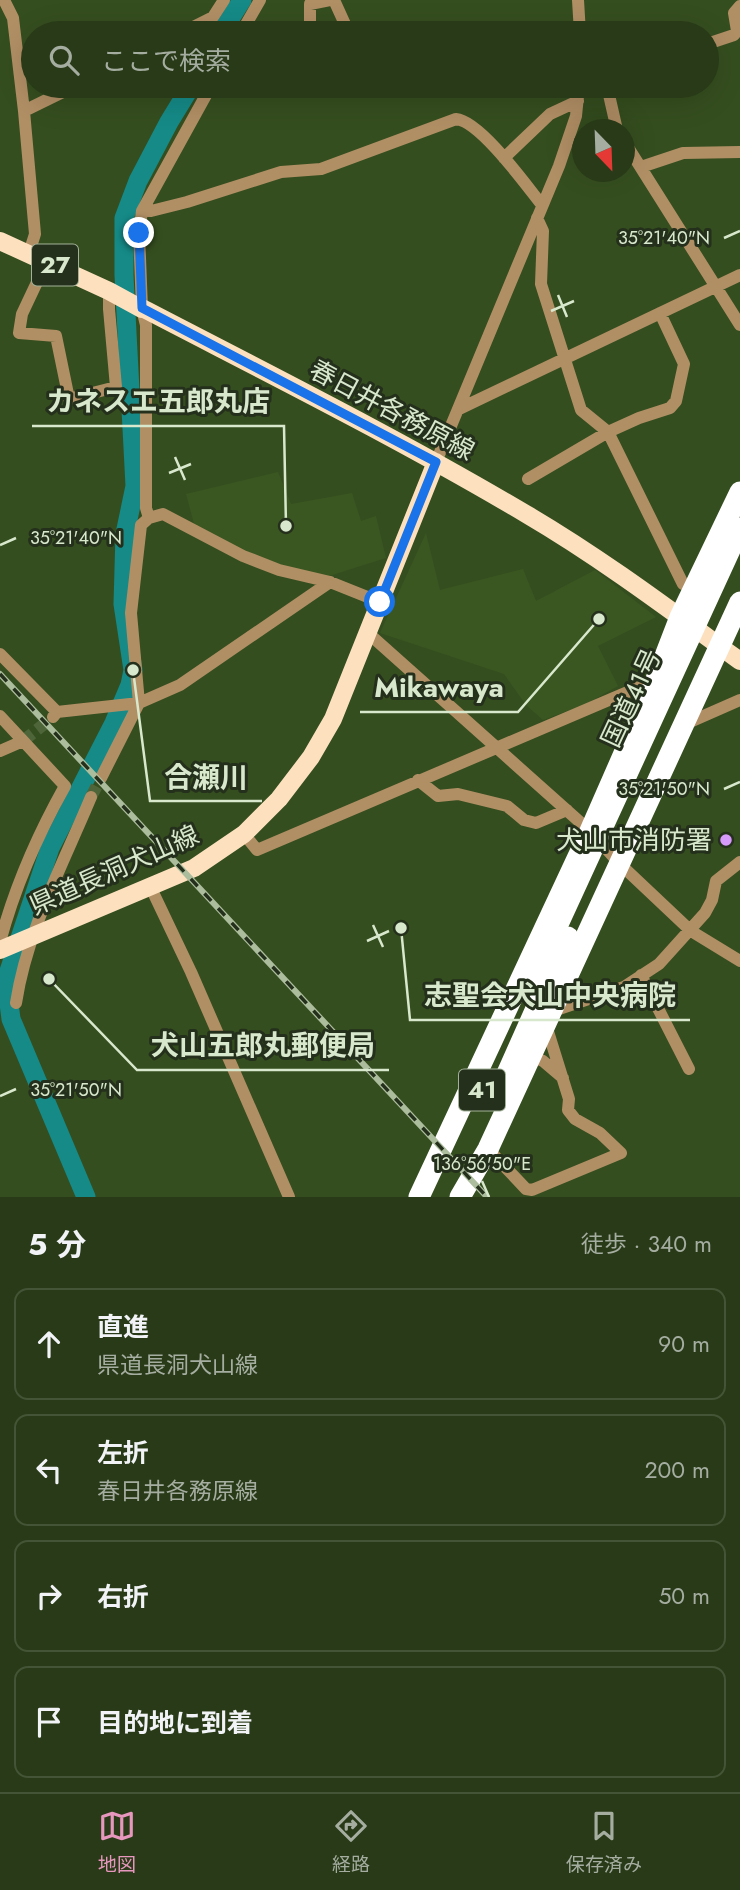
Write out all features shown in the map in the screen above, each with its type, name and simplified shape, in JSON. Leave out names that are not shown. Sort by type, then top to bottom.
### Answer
[{"type":"highway","points":[[419,1197],[590,831],[653,687],[680,617],[740,492]]},
{"type":"highway","name":"国道41号","points":[[453,1197],[538,985],[740,528]]},
{"type":"highway","name":"国道41号","points":[[433,1197],[538,985],[740,560]]},
{"type":"highway","points":[[460,1197],[488,1149],[550,1018],[740,602]]},
{"type":"main road","name":"春日井各務原線","points":[[0,241],[109,291],[436,462],[528,515],[631,581],[740,661]]},
{"type":"main road","name":"県道長洞犬山線","points":[[0,950],[194,868],[244,834],[279,799],[311,757],[333,719],[436,462]]},
{"type":"street","points":[[4,0],[13,18],[21,86]]},
{"type":"street","points":[[249,21],[260,0]]},
{"type":"street","points":[[310,21],[310,4],[332,0],[343,21]]},
{"type":"street","points":[[578,0],[579,21]]},
{"type":"street","points":[[205,21],[213,17],[220,2]]},
{"type":"street","points":[[719,41],[737,32],[734,13],[740,6]]},
{"type":"street","points":[[22,98],[35,234],[29,253]]},
{"type":"street","points":[[24,111],[51,98]]},
{"type":"street","points":[[149,518],[146,508],[146,325],[142,309],[139,233],[142,211],[204,98]]},
{"type":"street","points":[[504,158],[550,114],[571,98]]},
{"type":"street","points":[[436,462],[568,141],[578,98]]},
{"type":"street","points":[[610,98],[614,119]]},
{"type":"street","points":[[142,211],[187,202],[281,172],[321,169],[456,119],[465,120],[504,158],[523,178],[542,205]]},
{"type":"street","points":[[641,167],[683,153],[740,152]]},
{"type":"street","points":[[635,157],[740,325]]},
{"type":"street","points":[[537,218],[543,232],[541,284],[581,410],[608,432],[683,583]]},
{"type":"street","points":[[47,261],[22,314],[19,333],[56,336],[69,398],[116,387],[109,291]]},
{"type":"street","points":[[459,409],[740,275]]},
{"type":"street","points":[[528,479],[608,432],[670,408],[676,401],[684,364],[660,313]]},
{"type":"street","points":[[101,778],[139,703],[131,613],[141,526],[149,518],[163,514],[255,561],[279,570],[330,582],[380,602]]},
{"type":"street","points":[[0,654],[55,714],[139,703],[180,685],[330,582]]},
{"type":"street","points":[[368,632],[590,831],[620,864],[691,931],[740,961]]},
{"type":"street","points":[[244,834],[257,850],[644,685],[653,687]]},
{"type":"street","points":[[683,725],[740,700]]},
{"type":"street","points":[[0,716],[65,786],[30,855],[11,901],[0,942]]},
{"type":"street","points":[[0,751],[23,741]]},
{"type":"street","points":[[418,780],[438,796],[458,794],[507,806],[524,820],[536,823],[566,810]]},
{"type":"street","points":[[16,1003],[20,975],[32,936],[91,797]]},
{"type":"street","points":[[488,1149],[526,1189],[532,1189],[621,1153],[600,1133],[575,1119],[568,1110],[569,1099],[550,1018],[624,987],[659,964],[691,931],[708,907],[716,881],[740,862]]},
{"type":"street","points":[[150,887],[191,972],[289,1197]]},
{"type":"street","points":[[641,975],[689,1069]]},
{"type":"street","points":[[532,1056],[543,1061],[563,1079]]},
{"type":"shaded area","points":[[278,472],[291,504],[352,493],[361,521],[376,516],[386,558],[329,576],[281,566],[196,531],[186,494]]},
{"type":"shaded area","points":[[426,533],[440,590],[523,569],[536,601],[595,570],[656,617],[598,646],[618,686],[586,704],[543,720],[526,705],[504,674],[380,633]]},
{"type":"waterway","points":[[229,21],[242,0]]},
{"type":"waterway","points":[[86,1197],[11,1019],[6,980],[50,848],[114,723],[130,685],[133,670],[123,604],[125,534],[135,486],[124,275],[124,218],[138,181],[184,98]]},
{"type":"tunnel","points":[[23,741],[53,717]]},
{"type":"tunnel","points":[[91,797],[101,778]]},
{"type":"railway","points":[[0,674],[487,1197]]},
{"type":"place","name":"カネスエ五郎丸店","points":[[286,526]]},
{"type":"place","name":"Mikawaya","points":[[599,619]]},
{"type":"place","name":"合瀬川","points":[[133,670]]},
{"type":"place","name":"犬山市消防署","points":[[726,840]]},
{"type":"place","name":"志聖会犬山中央病院","points":[[401,928]]},
{"type":"place","name":"犬山五郎丸郵便局","points":[[49,979]]},
{"type":"route","points":[[139,233],[142,308],[436,462],[380,602]]}]
